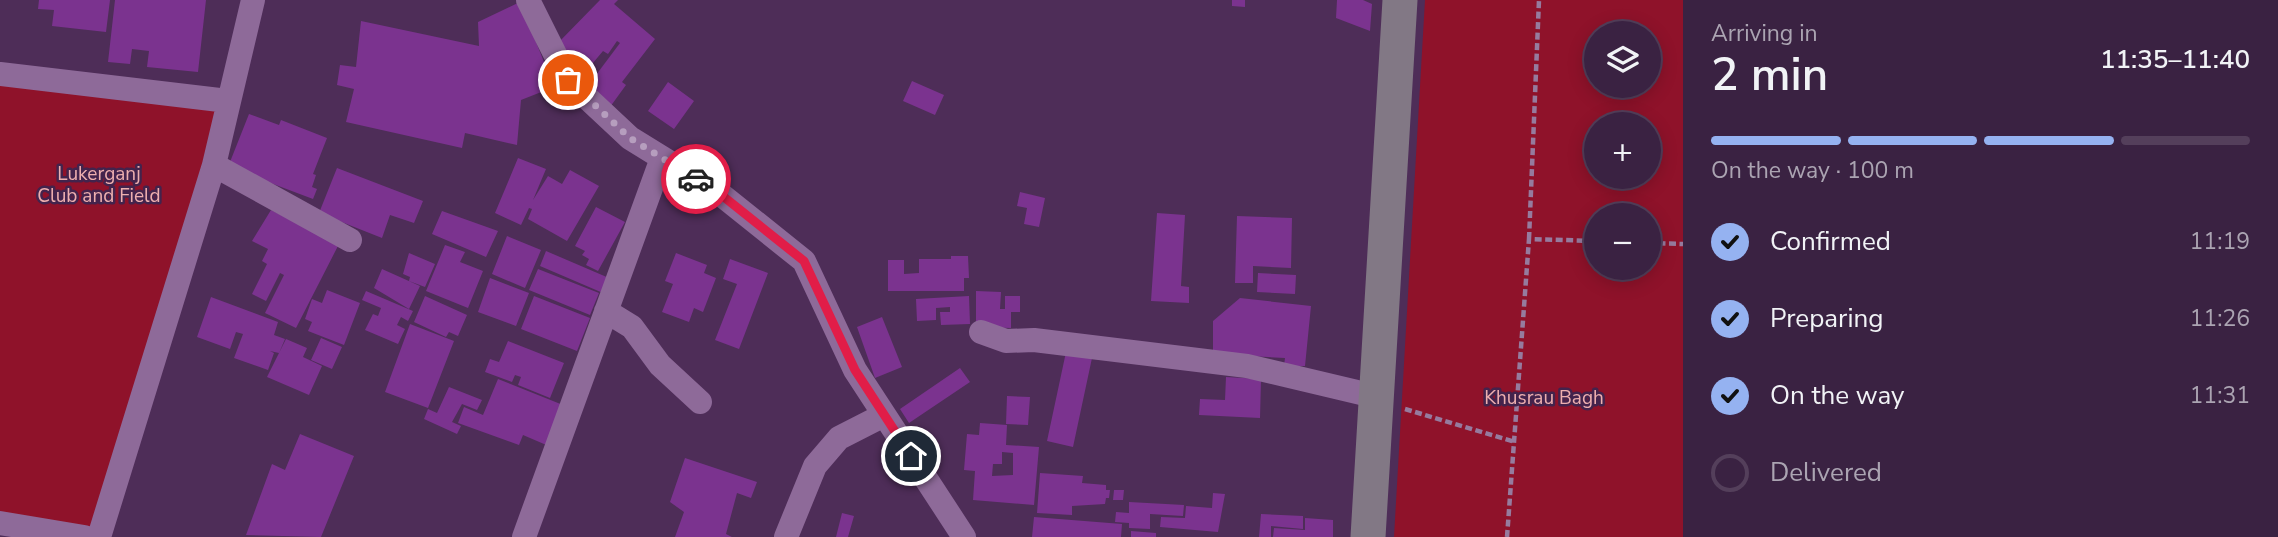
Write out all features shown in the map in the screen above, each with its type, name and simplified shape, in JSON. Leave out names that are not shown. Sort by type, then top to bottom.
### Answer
[{"type":"street","points":[[99,537],[214,165],[253,0]]},
{"type":"street","points":[[528,0],[568,80],[630,138],[719,193],[804,261],[855,370],[964,537]]},
{"type":"street","points":[[1367,537],[1378,397],[1400,0]]},
{"type":"street","points":[[0,74],[228,101]]},
{"type":"street","points":[[523,537],[662,158]]},
{"type":"street","points":[[214,165],[350,240]]},
{"type":"street","points":[[606,311],[632,327],[660,365],[700,402]]},
{"type":"street","points":[[981,332],[1006,341],[1034,340],[1247,366],[1378,397]]},
{"type":"street","points":[[786,537],[815,466],[839,438],[884,415]]},
{"type":"street","points":[[0,523],[84,537]]},
{"type":"path","points":[[1507,537],[1529,239],[1539,0]]},
{"type":"path","points":[[1529,239],[1584,241]]},
{"type":"path","points":[[1661,243],[1683,244]]},
{"type":"path","points":[[1378,397],[1514,442]]},
{"type":"green space","name":"Khusrau Bagh","points":[[1425,0],[1683,0],[1683,537],[1394,537]]},
{"type":"green space","name":"Lukerganj Club and Field","points":[[0,74],[228,101],[99,537],[0,526]]},
{"type":"building","points":[[39,0],[110,0],[106,32],[52,26],[54,10],[38,9]]},
{"type":"building","points":[[115,0],[206,0],[198,72],[147,67],[149,51],[132,49],[130,64],[108,62]]},
{"type":"building","points":[[600,0],[618,0],[614,4],[655,39],[622,82],[626,85],[610,107],[587,87],[620,43],[617,41],[608,54],[603,51],[582,76],[568,63],[571,59],[558,43]]},
{"type":"building","points":[[1232,0],[1245,0],[1245,7],[1232,6]]},
{"type":"building","points":[[1337,0],[1363,0],[1372,4],[1370,31],[1336,18]]},
{"type":"building","points":[[520,2],[554,87],[521,100],[517,145],[465,133],[462,148],[346,122],[354,89],[337,85],[340,65],[356,67],[361,21],[479,46],[478,22]]},
{"type":"building","points":[[912,81],[944,95],[935,115],[903,101]]},
{"type":"building","points":[[668,82],[694,101],[674,129],[648,111]]},
{"type":"building","points":[[249,114],[279,125],[281,120],[327,138],[313,174],[316,175],[312,187],[317,189],[313,199],[228,167]]},
{"type":"building","points":[[518,158],[546,169],[533,200],[548,176],[562,184],[570,170],[599,186],[567,241],[528,219],[532,209],[529,208],[521,225],[495,213]]},
{"type":"building","points":[[337,168],[423,201],[414,223],[390,215],[382,238],[319,213]]},
{"type":"building","points":[[1020,192],[1045,198],[1039,227],[1024,224],[1027,208],[1017,206]]},
{"type":"building","points":[[596,207],[625,222],[598,271],[586,265],[589,259],[582,255],[585,251],[575,246]]},
{"type":"building","points":[[271,210],[339,244],[296,328],[265,313],[284,275],[280,273],[266,301],[252,294],[267,264],[262,261],[268,249],[252,241]]},
{"type":"building","points":[[442,211],[498,231],[486,257],[432,234]]},
{"type":"building","points":[[1157,213],[1185,215],[1181,286],[1189,287],[1189,303],[1151,301]]},
{"type":"building","points":[[1237,216],[1292,218],[1291,268],[1253,266],[1253,283],[1235,283]]},
{"type":"building","points":[[507,236],[541,250],[525,288],[492,274]]},
{"type":"building","points":[[445,245],[465,252],[460,262],[483,271],[468,308],[426,291]]},
{"type":"building","points":[[546,251],[609,278],[603,293],[540,266]]},
{"type":"building","points":[[409,253],[435,264],[425,287],[409,281],[410,277],[403,274]]},
{"type":"building","points":[[676,253],[707,265],[704,273],[716,278],[703,312],[694,308],[689,322],[662,312],[673,284],[665,281]]},
{"type":"building","points":[[951,256],[968,256],[969,278],[964,278],[964,291],[888,291],[888,260],[904,260],[904,274],[919,273],[919,259],[951,259]]},
{"type":"building","points":[[730,259],[768,273],[739,349],[715,340],[737,284],[723,279]]},
{"type":"building","points":[[382,269],[420,286],[409,309],[374,288]]},
{"type":"building","points":[[538,269],[599,293],[590,315],[529,290]]},
{"type":"building","points":[[1258,273],[1296,275],[1295,294],[1257,292]]},
{"type":"building","points":[[490,278],[529,293],[516,326],[478,312]]},
{"type":"building","points":[[327,290],[360,303],[344,345],[308,331],[312,322],[305,319],[312,299],[322,303]]},
{"type":"building","points":[[366,291],[413,311],[408,321],[401,317],[397,325],[405,329],[398,344],[365,330],[373,314],[378,316],[381,308],[362,300]]},
{"type":"building","points":[[976,291],[1001,292],[1000,309],[1005,309],[1005,296],[1020,296],[1020,312],[1011,312],[1011,328],[976,327]]},
{"type":"building","points":[[425,296],[467,315],[458,336],[449,332],[446,337],[414,322]]},
{"type":"building","points":[[534,296],[590,318],[577,351],[521,329]]},
{"type":"building","points":[[969,296],[970,324],[941,325],[940,312],[950,312],[950,307],[936,308],[936,320],[917,321],[916,299]]},
{"type":"building","points":[[211,297],[278,322],[274,335],[285,339],[279,353],[270,351],[274,353],[268,370],[234,358],[243,334],[236,332],[230,349],[197,337]]},
{"type":"building","points":[[1240,298],[1311,306],[1305,366],[1284,366],[1285,358],[1213,354],[1213,321]]},
{"type":"building","points":[[882,317],[902,367],[875,378],[857,327]]},
{"type":"building","points":[[410,324],[454,341],[428,408],[385,392]]},
{"type":"building","points":[[321,338],[342,347],[332,369],[311,360]]},
{"type":"building","points":[[286,339],[307,348],[303,357],[322,366],[309,395],[267,377]]},
{"type":"building","points":[[508,341],[564,363],[550,398],[518,385],[521,377],[515,375],[512,382],[485,372],[490,359],[499,362]]},
{"type":"building","points":[[1066,352],[1092,358],[1073,447],[1047,441]]},
{"type":"building","points":[[960,368],[970,382],[909,423],[900,409]]},
{"type":"building","points":[[1226,377],[1261,379],[1260,418],[1199,415],[1200,399],[1225,400]]},
{"type":"building","points":[[498,379],[568,407],[551,447],[523,435],[519,445],[458,423],[464,407],[483,415]]},
{"type":"building","points":[[449,387],[482,400],[477,410],[462,404],[452,422],[461,426],[457,434],[424,419],[428,409],[437,413]]},
{"type":"building","points":[[1007,396],[1030,397],[1028,425],[1006,424]]},
{"type":"building","points":[[980,423],[1007,425],[1006,445],[1039,447],[1034,505],[973,500],[975,471],[964,470],[967,434],[979,435]],"holes":[[[1002,452],[1013,453],[1013,475],[992,476],[993,464],[1002,464]]]},
{"type":"building","points":[[300,434],[354,456],[321,537],[246,535],[272,464],[285,470]]},
{"type":"building","points":[[685,458],[757,482],[751,498],[737,493],[726,534],[732,537],[675,537],[684,512],[670,502]]},
{"type":"building","points":[[1040,473],[1083,476],[1082,483],[1106,485],[1106,490],[1110,490],[1109,498],[1106,498],[1105,504],[1072,506],[1072,515],[1037,513]]},
{"type":"building","points":[[1114,490],[1124,490],[1123,500],[1113,500]]},
{"type":"building","points":[[1213,493],[1225,494],[1218,532],[1160,527],[1161,517],[1185,518],[1186,506],[1212,508]]},
{"type":"building","points":[[1129,502],[1184,505],[1183,516],[1150,514],[1150,529],[1129,528],[1129,523],[1115,522],[1116,512],[1129,513]]},
{"type":"building","points":[[842,513],[854,516],[848,537],[836,537]]},
{"type":"building","points":[[1261,514],[1303,516],[1303,529],[1271,526],[1271,537],[1259,537]]},
{"type":"building","points":[[1034,517],[1122,524],[1121,537],[1032,537]]},
{"type":"building","points":[[1305,518],[1333,520],[1333,537],[1273,537],[1274,528],[1305,530]]},
{"type":"building","points":[[1131,531],[1156,533],[1156,537],[1131,537]]},
{"type":"way so far","points":[[568,80],[630,138],[696,179]]},
{"type":"route","points":[[696,179],[719,193],[804,261],[855,370],[911,456]]}]
